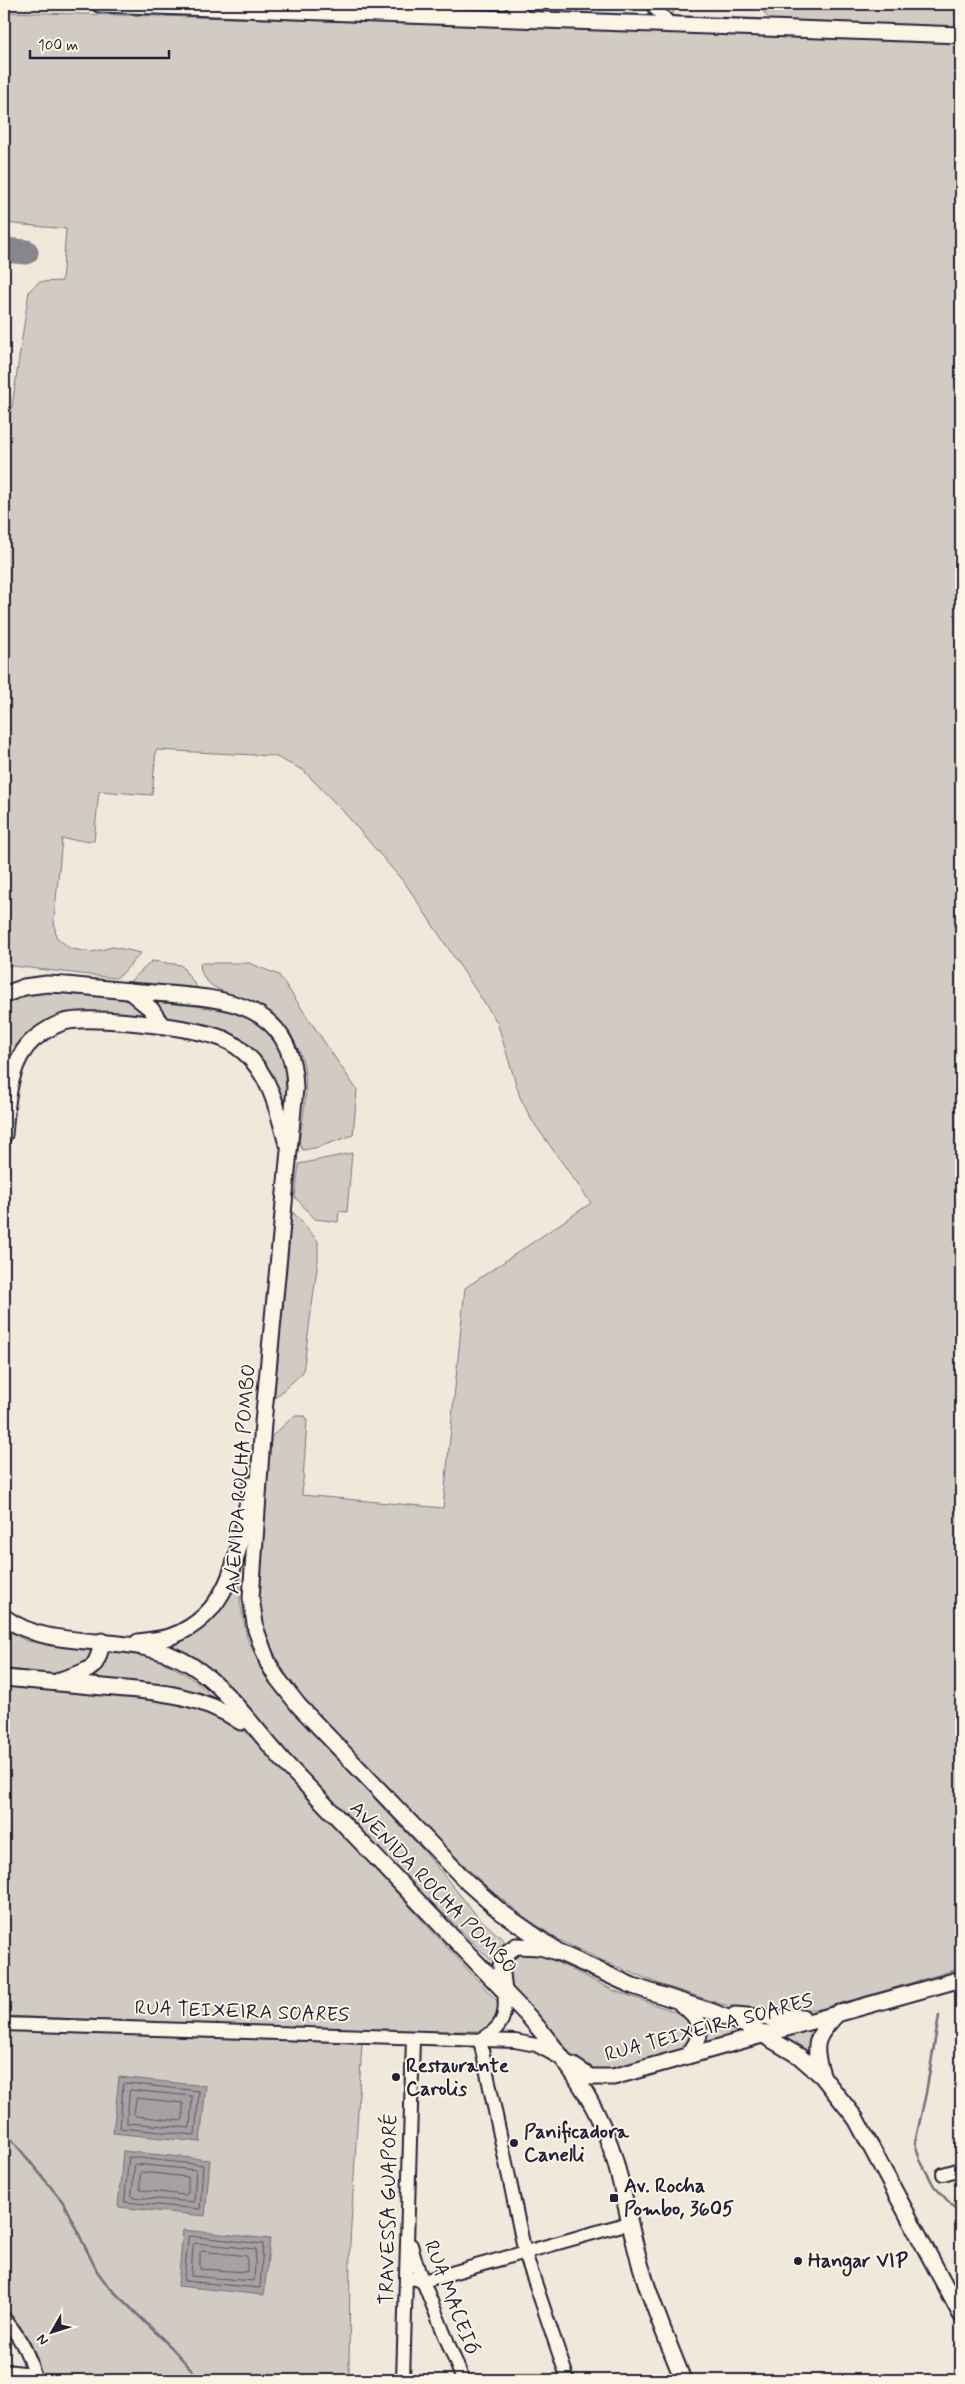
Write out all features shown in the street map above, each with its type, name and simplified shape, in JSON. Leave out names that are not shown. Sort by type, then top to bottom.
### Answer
[{"type":"main road","points":[[101,4],[380,9],[526,19],[961,35]]},
{"type":"main road","name":"AVENIDA ROCHA POMBO","points":[[4,995],[24,986],[47,984],[234,1003],[248,1007],[275,1027],[284,1040],[294,1071],[289,1152],[263,1423],[251,1598],[256,1630],[268,1663],[299,1706],[468,1883],[501,1912],[560,1953]]},
{"type":"main road","points":[[130,991],[151,1009],[164,1027]]},
{"type":"main road","name":"AVENIDA ROCHA POMBO","points":[[4,1135],[12,1075],[25,1050],[42,1033],[63,1022],[75,1020],[164,1027],[217,1036],[238,1046],[247,1054],[270,1088],[289,1152]]},
{"type":"main road","points":[[126,1643],[160,1639],[184,1630],[208,1612],[226,1588],[236,1560],[263,1423]]},
{"type":"main road","name":"AVENIDA ROCHA POMBO","points":[[4,1617],[17,1626],[40,1635],[126,1643],[157,1650],[192,1665],[222,1692],[269,1745],[504,1991],[564,2060]]},
{"type":"main road","points":[[54,1682],[91,1669],[99,1658],[102,1641]]},
{"type":"main road","name":"AVENIDA ROCHA POMBO","points":[[4,1678],[160,1692],[188,1697],[223,1710],[269,1745]]},
{"type":"main road","points":[[504,1991],[502,1960],[516,1946],[527,1945],[560,1953],[623,1983],[679,2003],[713,2012],[766,2034],[799,2056],[822,2076],[846,2105],[864,2132],[961,2315]]},
{"type":"main road","name":"RUA TEIXEIRA SOARES","points":[[564,2060],[590,2077],[606,2078],[961,1979]]},
{"type":"main road","points":[[679,2003],[693,2014],[700,2029],[698,2043],[688,2056]]},
{"type":"main road","name":"RUA TEIXEIRA SOARES","points":[[713,2012],[772,2018],[838,2013]]},
{"type":"main road","points":[[822,2076],[816,2056],[816,2045],[825,2027],[838,2013]]},
{"type":"main road","points":[[564,2060],[588,2097],[609,2144],[651,2298],[683,2380]]},
{"type":"street","points":[[512,4],[526,19]]},
{"type":"street","points":[[651,4],[670,24]]},
{"type":"street","points":[[504,1991],[506,2006],[504,2017],[498,2028],[480,2040],[524,2252],[568,2380]]},
{"type":"street","name":"RUA TEIXEIRA SOARES","points":[[4,2024],[480,2040],[526,2043],[547,2050],[564,2060]]},
{"type":"street","name":"TRAVESSA GUAPORÉ","points":[[407,2229],[413,2038]]},
{"type":"street","points":[[943,2174],[961,2169]]},
{"type":"street","points":[[410,2272],[423,2281],[629,2223]]},
{"type":"street","name":"RUA MACEIÓ","points":[[407,2229],[410,2272]]},
{"type":"street","name":"TRAVESSA GUAPORÉ","points":[[403,2380],[410,2272]]},
{"type":"street","name":"RUA MACEIÓ","points":[[423,2281],[463,2380]]},
{"type":"street","points":[[4,2318],[22,2342],[30,2358],[34,2377],[4,2372]]},
{"type":"shaded area","points":[[659,4],[674,4],[673,18]]},
{"type":"shaded area","points":[[757,4],[961,4],[961,32],[771,21]]},
{"type":"shaded area","points":[[4,12],[270,19],[961,43],[961,1968],[823,2009],[758,2011],[721,2004],[662,1985],[608,1963],[559,1940],[523,1916],[487,1887],[436,1838],[298,1692],[273,1651],[263,1624],[259,1603],[258,1580],[260,1531],[271,1437],[294,1416],[304,1416],[307,1421],[302,1495],[443,1508],[465,1288],[591,1203],[531,1119],[520,1097],[497,1022],[407,886],[343,811],[303,770],[274,756],[156,750],[152,795],[99,791],[94,841],[62,839],[54,920],[56,937],[71,949],[92,952],[113,947],[141,953],[121,975],[115,978],[4,965],[4,460],[29,291],[39,282],[62,281],[66,229],[4,223]]},
{"type":"shaded area","points":[[152,961],[181,965],[201,993],[126,985]]},
{"type":"shaded area","points":[[200,963],[249,963],[279,975],[357,1090],[353,1135],[319,1147],[303,1150],[299,1144],[306,1086],[304,1067],[292,1037],[270,1012],[261,1006],[211,985],[202,972]]},
{"type":"shaded area","points":[[44,991],[225,1009],[255,1020],[276,1042],[287,1066],[289,1099],[280,1100],[271,1080],[207,1030],[42,1025],[28,1036],[13,1056],[4,1080],[4,1004],[26,993]]},
{"type":"shaded area","points":[[352,1153],[347,1212],[339,1211],[338,1222],[315,1219],[295,1197],[299,1164]]},
{"type":"shaded area","points":[[292,1211],[318,1241],[318,1261],[303,1372],[274,1399]]},
{"type":"shaded area","points":[[240,1565],[240,1601],[247,1638],[265,1676],[304,1724],[424,1851],[478,1917],[510,1946],[496,1965],[372,1844],[200,1664],[183,1652],[164,1645],[189,1632]]},
{"type":"shaded area","points":[[4,1628],[26,1641],[89,1649],[92,1655],[85,1664],[76,1670],[64,1673],[39,1673],[4,1668]]},
{"type":"shaded area","points":[[105,1652],[136,1654],[165,1663],[191,1678],[214,1699],[177,1688],[82,1679]]},
{"type":"shaded area","points":[[4,1685],[192,1702],[230,1721],[256,1741],[497,2001],[500,2011],[496,2023],[483,2031],[385,2031],[4,2016]]},
{"type":"shaded area","points":[[514,1953],[538,1953],[615,1991],[685,2015],[691,2020],[693,2038],[685,2049],[604,2076],[573,2060],[508,1982],[506,1963]]},
{"type":"shaded area","points":[[702,2016],[746,2032],[705,2047],[707,2029]]},
{"type":"shaded area","points":[[819,2026],[810,2056],[782,2036]]},
{"type":"shaded area","points":[[4,2031],[362,2043],[350,2243],[349,2380],[39,2380],[38,2370],[28,2343],[4,2311]]},
{"type":"water","points":[[119,2077],[206,2086],[200,2142],[113,2133]]},
{"type":"water","points":[[123,2151],[210,2160],[205,2216],[118,2207]]},
{"type":"water","points":[[183,2230],[270,2239],[264,2295],[178,2286]]},
{"type":"waterway","points":[[939,2016],[926,2093],[915,2143],[920,2160],[934,2186],[961,2215]]},
{"type":"waterway","points":[[4,2130],[63,2202],[97,2271],[108,2286],[171,2347],[201,2380]]},
{"type":"taxiway","points":[[4,250],[26,252]]},
{"type":"place","name":"Restaurante Carolis","points":[[396,2077]]},
{"type":"place","name":"Panificadora Canelli","points":[[514,2143]]},
{"type":"place","name":"Av. Rocha Pombo, 3605","points":[[614,2198]]},
{"type":"place","name":"Hangar VIP","points":[[798,2261]]}]
